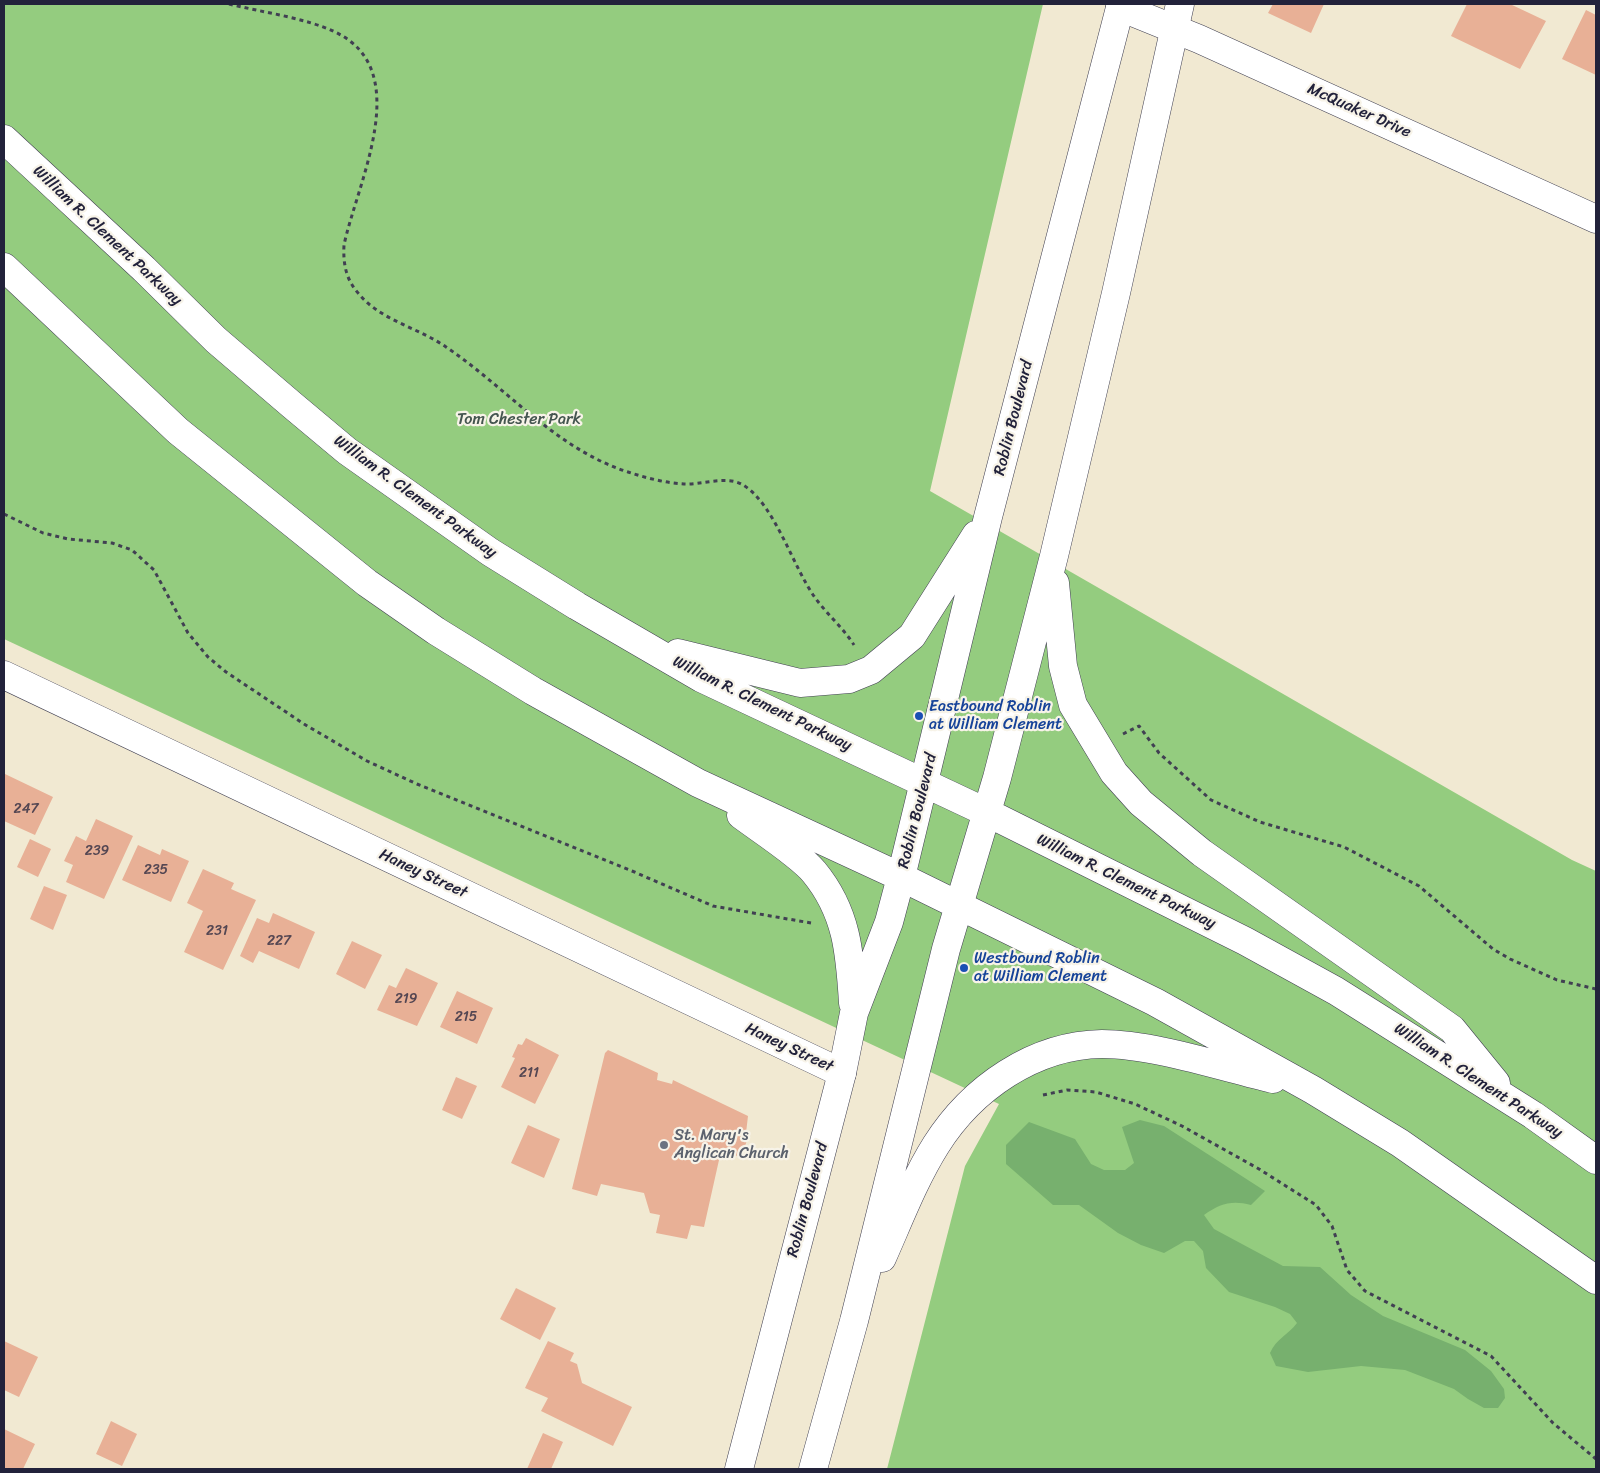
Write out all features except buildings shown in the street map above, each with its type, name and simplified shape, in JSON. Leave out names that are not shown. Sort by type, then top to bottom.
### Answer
[{"type":"main road","name":"McQuaker Drive","points":[[1120,5],[1177,16],[1596,219]]},
{"type":"main road","name":"Roblin Boulevard","points":[[739,1469],[842,1073],[854,1013],[889,922],[926,782],[988,517],[1120,5]]},
{"type":"main road","points":[[813,1469],[854,1321],[946,949],[988,813],[1054,556],[1116,293],[1177,16]]},
{"type":"main road","name":"William R. Clement Parkway","points":[[4,139],[144,269],[216,340],[348,450],[490,552],[701,678],[926,782],[1245,941],[1336,990],[1509,1100],[1596,1160]]},
{"type":"main road","points":[[4,267],[178,431],[367,583],[436,631],[533,691],[698,782],[901,877],[1155,1002],[1313,1090],[1400,1143],[1596,1280]]},
{"type":"main road","points":[[642,643],[800,683],[849,680],[870,670],[890,656],[912,636],[988,517]]},
{"type":"main road","points":[[1054,556],[1056,607],[1063,666],[1073,705],[1114,773],[1141,803],[1202,853],[1452,1029],[1509,1100]]},
{"type":"main road","name":"Haney Street","points":[[4,675],[842,1073]]},
{"type":"main road","points":[[698,782],[814,871],[841,917],[850,951],[854,1013]]},
{"type":"main road","points":[[854,1321],[917,1182],[937,1144],[962,1111],[988,1086],[1026,1061],[1061,1050],[1102,1044],[1142,1048],[1313,1090]]},
{"type":"path","points":[[229,4],[333,31],[351,41],[366,57],[375,77],[377,100],[375,130],[344,245],[344,263],[350,282],[360,296],[378,310],[436,340],[471,364],[547,427],[596,459],[628,472],[662,481],[684,484],[730,481],[742,484],[764,505],[816,598],[842,627],[870,670]]},
{"type":"path","points":[[4,514],[43,533],[68,539],[112,543],[132,550],[154,570],[188,633],[208,657],[226,672],[304,724],[367,761],[417,784],[632,870],[713,906],[826,926],[841,917]]},
{"type":"path","points":[[1097,747],[1139,726],[1159,752],[1211,800],[1260,822],[1344,847],[1418,886],[1493,949],[1510,959],[1557,980],[1596,988]]},
{"type":"path","points":[[1044,1095],[1067,1090],[1096,1092],[1135,1104],[1182,1126],[1259,1169],[1316,1205],[1332,1226],[1347,1270],[1365,1291],[1491,1356],[1553,1423],[1596,1460]]},
{"type":"green space","name":"Tom Chester Park","points":[[4,4],[1043,4],[930,491],[1572,860],[1596,871],[1596,1469],[887,1469],[965,1166],[999,1104],[4,639]]},
{"type":"green space","points":[[1140,1120],[1164,1126],[1265,1191],[1251,1205],[1226,1204],[1204,1215],[1214,1229],[1283,1266],[1320,1267],[1351,1295],[1383,1316],[1465,1350],[1491,1371],[1504,1389],[1505,1398],[1498,1408],[1484,1408],[1454,1389],[1405,1370],[1361,1366],[1308,1372],[1276,1366],[1270,1353],[1275,1344],[1297,1323],[1290,1314],[1275,1307],[1229,1292],[1206,1268],[1203,1251],[1194,1241],[1185,1241],[1164,1253],[1141,1245],[1118,1233],[1079,1205],[1053,1205],[1006,1164],[1006,1145],[1029,1122],[1075,1139],[1091,1164],[1104,1170],[1125,1170],[1134,1163],[1122,1127]]},
{"type":"place","name":"Eastbound Roblin at William Clement","points":[[919,716]]},
{"type":"place","name":"Westbound Roblin at William Clement","points":[[964,968]]},
{"type":"place","name":"St. Mary's Anglican Church","points":[[664,1145]]}]
